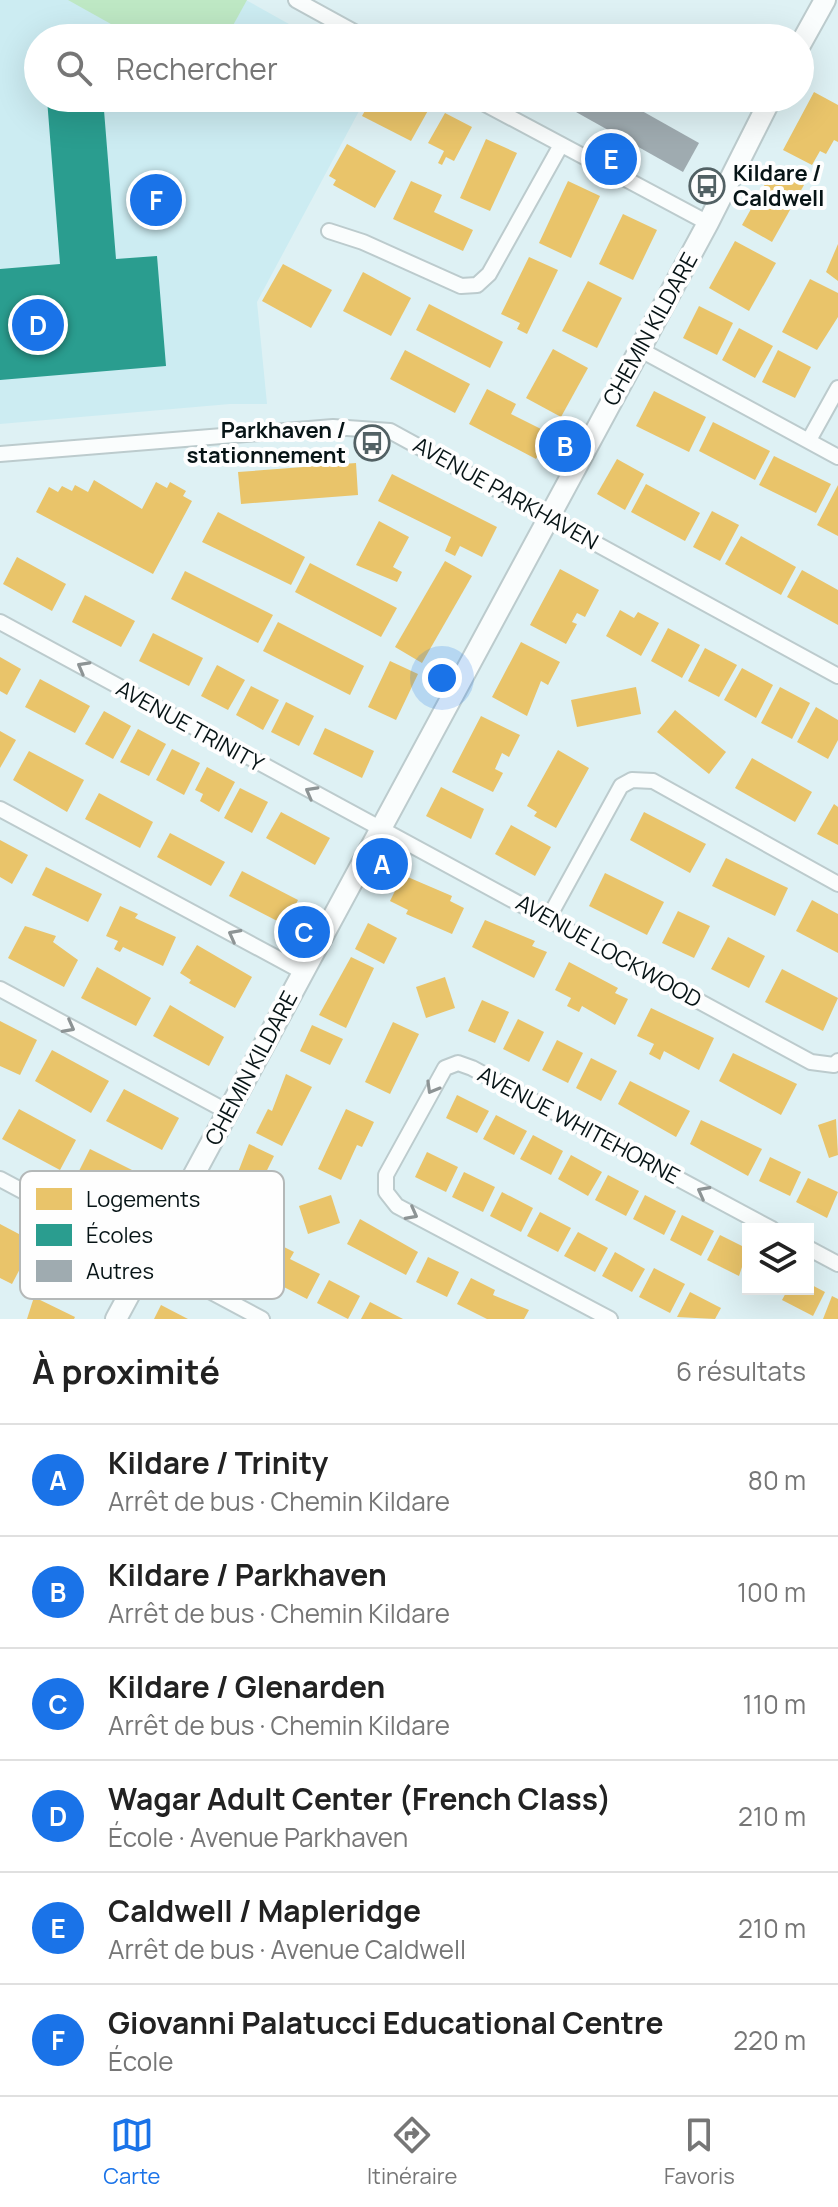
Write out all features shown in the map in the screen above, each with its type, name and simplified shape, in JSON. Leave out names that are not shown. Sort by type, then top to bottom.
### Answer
[{"type":"street","points":[[296,0],[340,24]]},
{"type":"street","points":[[812,24],[825,0]]},
{"type":"street","points":[[500,112],[708,223]]},
{"type":"street","name":"CHEMIN KILDARE","points":[[196,1171],[708,223],[764,112]]},
{"type":"street","points":[[329,231],[392,254],[440,279],[461,286],[477,285],[489,274],[561,145]]},
{"type":"street","points":[[639,349],[838,457]]},
{"type":"street","points":[[809,440],[838,388]]},
{"type":"street","name":"AVENUE PARKHAVEN","points":[[0,454],[333,427],[374,428],[405,437],[838,676]]},
{"type":"street","name":"AVENUE TRINITY","points":[[0,622],[381,828]]},
{"type":"street","points":[[549,917],[621,786],[641,779],[653,781],[838,884]]},
{"type":"street","points":[[0,809],[303,972]]},
{"type":"street","name":"AVENUE LOCKWOOD","points":[[381,828],[811,1062],[834,1065],[838,1061]]},
{"type":"street","points":[[0,989],[228,1112]]},
{"type":"street","name":"AVENUE WHITEHORNE","points":[[610,1319],[397,1206],[386,1192],[386,1175],[445,1068],[458,1063],[761,1223]]},
{"type":"street","points":[[0,1179],[20,1190]]},
{"type":"street","points":[[814,1251],[838,1264]]},
{"type":"street","name":"CHEMIN KILDARE","points":[[116,1319],[126,1299]]},
{"type":"street","points":[[225,1299],[262,1319]]},
{"type":"shaded area","points":[[0,0],[246,0],[289,24],[24,24],[24,112],[359,112],[257,302],[267,404],[230,404],[0,424]]},
{"type":"green space","points":[[68,0],[247,0],[234,24],[111,24]]},
{"type":"building: Logements","points":[[814,92],[838,105],[838,142],[834,140],[826,154],[820,151],[812,165],[783,150],[803,112],[814,112]]},
{"type":"building: Logements","points":[[364,112],[427,112],[411,141],[362,116]]},
{"type":"building: Logements","points":[[445,113],[472,127],[454,161],[446,157],[442,165],[438,163],[444,151],[428,143]]},
{"type":"building: Logements","points":[[486,139],[517,153],[490,211],[460,198]]},
{"type":"building: Logements","points":[[347,144],[396,171],[375,208],[333,185],[336,180],[329,176]]},
{"type":"building: Logements","points":[[774,168],[804,185],[772,242],[742,225]]},
{"type":"building: Logements","points":[[411,181],[442,195],[434,212],[473,230],[463,251],[393,219]]},
{"type":"building: Logements","points":[[568,181],[600,196],[571,258],[539,243]]},
{"type":"building: Logements","points":[[623,214],[657,230],[633,280],[599,264]]},
{"type":"building: Logements","points":[[735,241],[776,263],[749,311],[709,288]]},
{"type":"building: Logements","points":[[838,244],[838,281],[826,272]]},
{"type":"building: Logements","points":[[529,257],[558,270],[527,334],[517,329],[520,323],[501,314]]},
{"type":"building: Logements","points":[[283,264],[332,290],[311,328],[262,301]]},
{"type":"building: Logements","points":[[363,272],[411,298],[391,336],[343,311]]},
{"type":"building: Logements","points":[[810,279],[838,293],[838,317],[817,350],[782,332]]},
{"type":"building: Logements","points":[[588,281],[622,298],[597,348],[562,331]]},
{"type":"building: Logements","points":[[429,304],[503,342],[490,368],[416,330]]},
{"type":"building: Logements","points":[[699,306],[733,323],[717,355],[683,338]]},
{"type":"building: Logements","points":[[739,328],[773,346],[755,378],[722,360]]},
{"type":"building: Logements","points":[[553,349],[588,368],[561,417],[526,398]]},
{"type":"building: Logements","points":[[405,350],[470,384],[455,413],[390,379]]},
{"type":"building: Logements","points":[[778,350],[811,367],[795,398],[762,382]]},
{"type":"building: Logements","points":[[487,389],[516,404],[511,414],[549,433],[536,459],[469,424]]},
{"type":"building: Logements","points":[[654,391],[706,417],[689,452],[636,426]]},
{"type":"building: Logements","points":[[713,422],[770,451],[755,480],[699,451]]},
{"type":"building: Logements","points":[[774,456],[831,484],[816,513],[759,485]]},
{"type":"building: Logements","points":[[617,459],[644,474],[625,510],[597,494]]},
{"type":"building: Logements","points":[[356,463],[358,495],[241,504],[238,472]]},
{"type":"building: Logements","points":[[392,474],[497,527],[482,557],[460,546],[455,556],[445,551],[451,537],[378,501]]},
{"type":"building: Logements","points":[[94,480],[142,509],[156,482],[167,488],[170,482],[186,491],[183,496],[192,501],[153,574],[36,512],[49,487],[58,492],[62,486],[72,491],[75,485],[88,492]]},
{"type":"building: Logements","points":[[646,484],[700,513],[685,541],[631,512]]},
{"type":"building: Logements","points":[[838,485],[838,536],[817,525]]},
{"type":"building: Logements","points":[[712,511],[739,525],[720,561],[693,547]]},
{"type":"building: Logements","points":[[218,512],[305,557],[291,585],[202,542]]},
{"type":"building: Logements","points":[[379,521],[409,537],[393,567],[402,572],[397,582],[356,565]]},
{"type":"building: Logements","points":[[741,536],[796,567],[781,595],[725,564]]},
{"type":"building: Logements","points":[[17,557],[66,584],[52,611],[3,584]]},
{"type":"building: Logements","points":[[445,561],[472,576],[422,663],[395,647]]},
{"type":"building: Logements","points":[[310,563],[397,608],[381,637],[295,592]]},
{"type":"building: Logements","points":[[560,569],[599,590],[585,617],[577,613],[572,622],[577,624],[566,644],[530,625]]},
{"type":"building: Logements","points":[[802,570],[838,590],[838,625],[787,597]]},
{"type":"building: Logements","points":[[185,571],[273,615],[258,643],[171,599]]},
{"type":"building: Logements","points":[[85,595],[135,621],[121,647],[72,622]]},
{"type":"building: Logements","points":[[620,610],[634,618],[638,612],[659,623],[641,656],[606,636]]},
{"type":"building: Logements","points":[[278,622],[364,666],[350,695],[263,651]]},
{"type":"building: Logements","points":[[668,628],[700,645],[682,678],[651,661]]},
{"type":"building: Logements","points":[[153,633],[203,658],[189,686],[139,661]]},
{"type":"building: Logements","points":[[521,642],[560,662],[548,685],[541,681],[527,716],[492,697]]},
{"type":"building: Logements","points":[[705,648],[737,665],[719,697],[688,681]]},
{"type":"building: Logements","points":[[0,657],[21,669],[7,695],[0,691]]},
{"type":"building: Logements","points":[[390,661],[418,674],[396,720],[368,707]]},
{"type":"building: Logements","points":[[217,665],[245,680],[228,710],[201,696]]},
{"type":"building: Logements","points":[[742,668],[773,685],[756,718],[724,700]]},
{"type":"building: Logements","points":[[40,679],[90,706],[75,733],[25,707]]},
{"type":"building: Logements","points":[[251,686],[279,700],[263,730],[236,715]]},
{"type":"building: Logements","points":[[636,687],[641,714],[577,727],[571,700]]},
{"type":"building: Logements","points":[[780,687],[810,703],[792,739],[761,723]]},
{"type":"building: Logements","points":[[286,702],[314,716],[299,746],[271,732]]},
{"type":"building: Logements","points":[[816,707],[838,720],[838,740],[828,759],[797,742]]},
{"type":"building: Logements","points":[[675,710],[726,752],[709,774],[657,732]]},
{"type":"building: Logements","points":[[104,711],[131,726],[113,759],[85,744]]},
{"type":"building: Logements","points":[[481,716],[520,735],[509,757],[502,753],[495,769],[503,773],[493,792],[452,772]]},
{"type":"building: Logements","points":[[325,728],[374,751],[362,778],[313,754]]},
{"type":"building: Logements","points":[[138,729],[166,744],[149,776],[120,762]]},
{"type":"building: Logements","points":[[0,731],[16,740],[0,768]]},
{"type":"building: Logements","points":[[172,749],[200,763],[184,795],[156,780]]},
{"type":"building: Logements","points":[[558,750],[589,768],[556,828],[534,816],[537,812],[527,806]]},
{"type":"building: Logements","points":[[29,751],[84,780],[67,812],[13,780]]},
{"type":"building: Logements","points":[[752,758],[812,792],[795,822],[735,788]]},
{"type":"building: Logements","points":[[207,767],[235,782],[219,812],[200,801],[203,794],[195,790]]},
{"type":"building: Logements","points":[[441,787],[484,809],[471,839],[426,816]]},
{"type":"building: Logements","points":[[240,788],[268,802],[252,833],[224,818]]},
{"type":"building: Logements","points":[[99,793],[153,822],[140,848],[85,819]]},
{"type":"building: Logements","points":[[834,804],[838,807],[838,845],[817,834]]},
{"type":"building: Logements","points":[[281,812],[330,838],[315,865],[266,838]]},
{"type":"building: Logements","points":[[644,812],[706,844],[690,873],[630,840]]},
{"type":"building: Logements","points":[[511,825],[551,847],[535,876],[495,854]]},
{"type":"building: Logements","points":[[170,833],[225,862],[211,886],[157,857]]},
{"type":"building: Logements","points":[[0,840],[28,855],[12,884],[0,877]]},
{"type":"building: Logements","points":[[726,858],[788,888],[775,916],[712,886]]},
{"type":"building: Logements","points":[[46,867],[102,894],[88,922],[32,895]]},
{"type":"building: Logements","points":[[242,871],[298,900],[285,925],[229,896]]},
{"type":"building: Logements","points":[[605,873],[664,902],[647,935],[589,906]]},
{"type":"building: Logements","points":[[403,875],[452,896],[450,901],[464,908],[452,934],[406,914],[408,910],[390,901]]},
{"type":"building: Logements","points":[[812,900],[838,914],[838,953],[796,931]]},
{"type":"building: Logements","points":[[120,906],[138,914],[135,918],[176,937],[163,966],[123,947],[120,952],[114,949],[118,941],[106,936]]},
{"type":"building: Logements","points":[[678,911],[710,926],[694,958],[662,943]]},
{"type":"building: Logements","points":[[485,920],[535,941],[532,946],[547,952],[534,978],[472,947]]},
{"type":"building: Logements","points":[[368,923],[397,938],[384,964],[355,949]]},
{"type":"building: Logements","points":[[25,926],[56,936],[53,942],[78,960],[64,987],[8,958]]},
{"type":"building: Logements","points":[[728,937],[765,956],[749,988],[711,969]]},
{"type":"building: Logements","points":[[197,945],[252,977],[235,1008],[189,983],[191,980],[180,973]]},
{"type":"building: Logements","points":[[351,957],[374,968],[346,1028],[319,1015]]},
{"type":"building: Logements","points":[[569,962],[618,988],[615,993],[628,999],[615,1025],[582,1006],[579,1012],[567,1006],[571,998],[555,990]]},
{"type":"building: Logements","points":[[97,967],[151,998],[136,1026],[81,998]]},
{"type":"building: Logements","points":[[782,969],[838,998],[823,1031],[765,1002]]},
{"type":"building: Logements","points":[[445,977],[455,1008],[426,1018],[416,987]]},
{"type":"building: Logements","points":[[482,1000],[509,1012],[495,1043],[468,1031]]},
{"type":"building: Logements","points":[[170,1005],[224,1037],[209,1066],[153,1036]]},
{"type":"building: Logements","points":[[651,1008],[714,1038],[699,1070],[664,1051],[660,1060],[649,1054],[654,1044],[637,1036]]},
{"type":"building: Logements","points":[[518,1019],[544,1032],[529,1062],[503,1049]]},
{"type":"building: Logements","points":[[0,1021],[37,1040],[20,1075],[0,1066]]},
{"type":"building: Logements","points":[[393,1022],[419,1034],[390,1094],[365,1082]]},
{"type":"building: Logements","points":[[312,1025],[343,1039],[330,1065],[300,1051]]},
{"type":"building: Logements","points":[[557,1040],[583,1053],[568,1083],[542,1070]]},
{"type":"building: Logements","points":[[52,1050],[109,1081],[91,1113],[35,1081]]},
{"type":"building: Logements","points":[[733,1053],[797,1084],[781,1115],[719,1081]]},
{"type":"building: Logements","points":[[591,1058],[617,1071],[601,1101],[576,1088]]},
{"type":"building: Logements","points":[[286,1074],[312,1087],[282,1146],[256,1133],[268,1109],[272,1111]]},
{"type":"building: Logements","points":[[630,1081],[690,1111],[676,1137],[618,1104]]},
{"type":"building: Logements","points":[[124,1089],[179,1118],[162,1150],[106,1121]]},
{"type":"building: Logements","points":[[457,1095],[489,1111],[477,1133],[446,1118]]},
{"type":"building: Logements","points":[[19,1109],[76,1140],[60,1170],[2,1139]]},
{"type":"building: Logements","points":[[346,1109],[374,1122],[362,1147],[357,1145],[341,1180],[318,1169]]},
{"type":"building: Logements","points":[[496,1115],[527,1131],[514,1155],[483,1139]]},
{"type":"building: Logements","points":[[836,1119],[838,1155],[829,1158],[818,1125]]},
{"type":"building: Logements","points":[[701,1120],[762,1149],[748,1176],[690,1144]]},
{"type":"building: Logements","points":[[533,1135],[563,1151],[551,1175],[520,1159]]},
{"type":"building: Logements","points":[[249,1144],[274,1156],[267,1171],[238,1171]]},
{"type":"building: Logements","points":[[90,1149],[134,1171],[79,1171]]},
{"type":"building: Logements","points":[[427,1152],[458,1167],[446,1192],[415,1177]]},
{"type":"building: Logements","points":[[571,1155],[602,1172],[588,1196],[558,1179]]},
{"type":"building: Logements","points":[[770,1157],[801,1172],[790,1196],[759,1181]]},
{"type":"building: Logements","points":[[464,1172],[495,1187],[483,1212],[452,1197]]},
{"type":"building: Logements","points":[[608,1175],[639,1191],[626,1216],[595,1200]]},
{"type":"building: Logements","points":[[808,1178],[838,1192],[827,1218],[796,1202]]},
{"type":"building: Logements","points":[[502,1192],[533,1208],[521,1232],[490,1216]]},
{"type":"building: Logements","points":[[331,1195],[340,1223],[308,1234],[299,1206]]},
{"type":"building: Logements","points":[[645,1195],[676,1211],[664,1235],[633,1219]]},
{"type":"building: Logements","points":[[540,1212],[571,1228],[558,1252],[527,1236]]},
{"type":"building: Logements","points":[[682,1215],[714,1231],[701,1256],[670,1240]]},
{"type":"building: Logements","points":[[360,1219],[418,1252],[406,1275],[347,1244]]},
{"type":"building: Logements","points":[[0,1224],[20,1235],[20,1269],[12,1284],[0,1278]]},
{"type":"building: Logements","points":[[578,1232],[608,1248],[595,1272],[564,1256]]},
{"type":"building: Logements","points":[[720,1235],[742,1246],[739,1276],[707,1260]]},
{"type":"building: Logements","points":[[284,1247],[294,1252],[290,1259],[320,1274],[307,1299],[284,1287]]},
{"type":"building: Logements","points":[[615,1252],[645,1269],[632,1292],[602,1276]]},
{"type":"building: Logements","points":[[428,1257],[459,1272],[447,1297],[416,1282]]},
{"type":"building: Logements","points":[[654,1268],[685,1284],[670,1313],[639,1297]]},
{"type":"building: Logements","points":[[471,1278],[495,1290],[493,1295],[529,1310],[524,1319],[487,1319],[457,1304]]},
{"type":"building: Logements","points":[[329,1280],[360,1296],[348,1319],[317,1303]]},
{"type":"building: Logements","points":[[814,1286],[825,1292],[813,1316],[782,1300],[785,1295],[814,1295]]},
{"type":"building: Logements","points":[[690,1292],[721,1308],[715,1319],[677,1317]]},
{"type":"building: Logements","points":[[832,1296],[838,1299],[838,1319],[823,1319]]},
{"type":"building: Logements","points":[[33,1299],[75,1317],[74,1319],[27,1319]]},
{"type":"building: Logements","points":[[370,1302],[403,1319],[361,1319]]},
{"type":"building: Logements","points":[[161,1305],[188,1319],[154,1319]]},
{"type":"building: Écoles","points":[[48,112],[104,112],[116,259],[157,256],[166,366],[0,380],[0,269],[60,264]]},
{"type":"building: Autres","points":[[576,112],[644,112],[699,143],[683,172]]},
{"type":"place","name":"Caldwell / Mapleridge","points":[[611,159]]},
{"type":"place","name":"Kildare / Caldwell","points":[[707,186]]},
{"type":"place","name":"Giovanni Palatucci Educational Centre","points":[[156,200]]},
{"type":"place","name":"Wagar Adult Center (French Class)","points":[[38,325]]},
{"type":"place","name":"Parkhaven / stationnement","points":[[372,443]]},
{"type":"place","name":"Kildare / Parkhaven","points":[[565,446]]},
{"type":"place","name":"Kildare / Trinity","points":[[382,864]]},
{"type":"place","name":"Kildare / Glenarden","points":[[304,932]]}]
